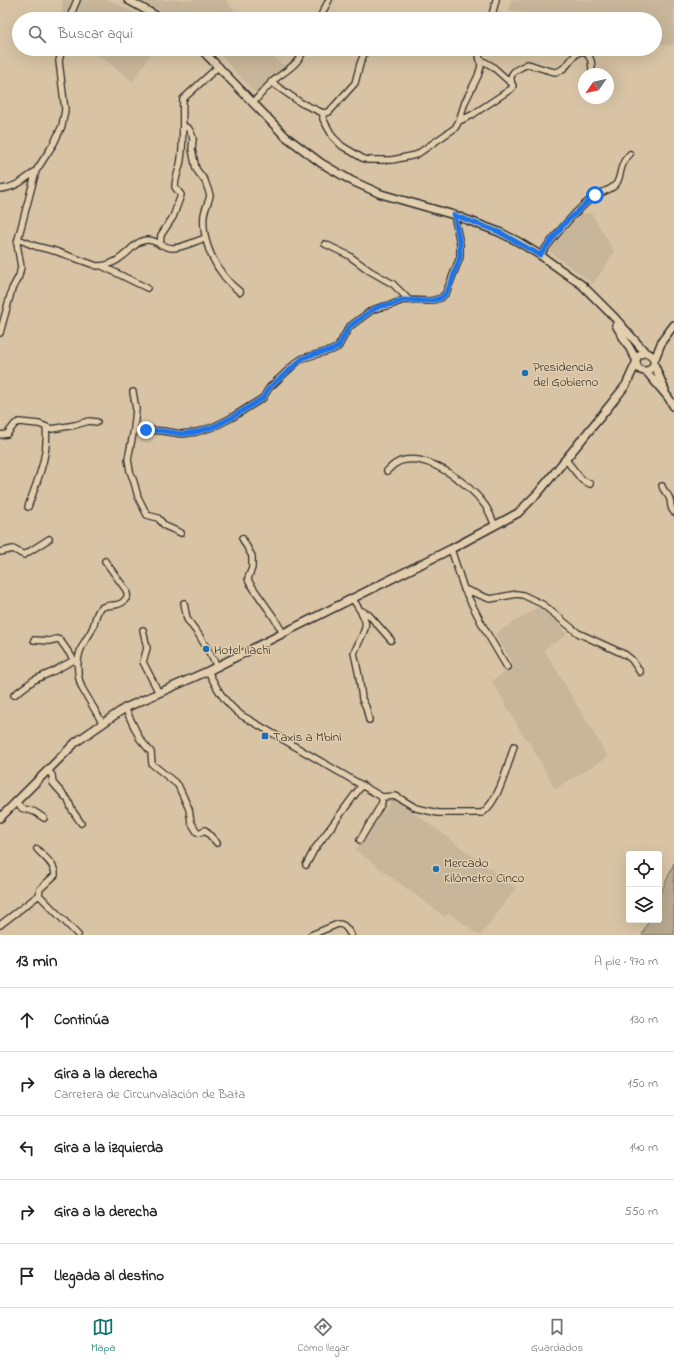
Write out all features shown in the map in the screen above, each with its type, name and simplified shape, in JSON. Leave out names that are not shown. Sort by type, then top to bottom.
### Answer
[{"type":"main road","points":[[128,0],[149,12]]},
{"type":"main road","points":[[208,56],[285,136],[321,163],[352,181],[381,194],[454,215],[499,232],[540,255],[582,285],[646,352],[652,355],[668,397]]},
{"type":"main road","points":[[608,311],[636,361],[638,369],[645,371],[674,406]]},
{"type":"main road","points":[[0,818],[76,742],[125,708],[208,671],[512,517],[524,508],[538,493],[626,385],[645,371],[651,369],[662,341],[674,325]]},
{"type":"main road","points":[[626,385],[638,355],[646,352],[662,341]]},
{"type":"street","points":[[72,12],[77,0]]},
{"type":"street","points":[[323,12],[330,0]]},
{"type":"street","points":[[493,12],[496,0]]},
{"type":"street","points":[[0,332],[12,289],[19,276],[21,267],[17,244],[36,171],[54,143],[62,126],[65,110],[59,61],[60,56]]},
{"type":"street","points":[[252,103],[271,82],[283,72],[294,66],[301,56]]},
{"type":"street","points":[[271,82],[301,103],[323,113],[329,112],[355,83],[363,56]]},
{"type":"street","points":[[323,113],[323,119],[333,137],[342,146],[368,160],[392,160],[416,155],[455,128],[459,121],[465,102],[478,76],[481,66],[480,56]]},
{"type":"street","points":[[510,82],[514,71],[520,67],[528,64],[555,72],[566,66],[574,56]]},
{"type":"street","points":[[589,56],[592,68]]},
{"type":"street","points":[[459,121],[472,115],[512,89],[513,85],[510,82],[492,66],[481,60]]},
{"type":"street","points":[[160,245],[162,235],[173,217],[181,195],[175,187],[176,177],[181,162],[184,126],[182,115],[183,99],[219,66]]},
{"type":"street","points":[[184,126],[189,129],[192,135],[192,149],[196,169],[210,194],[204,214],[205,238],[210,255],[228,282],[240,292]]},
{"type":"street","points":[[540,255],[565,223],[575,213],[595,195],[612,188],[617,183],[623,163],[630,154]]},
{"type":"street","points":[[0,189],[8,189],[17,185],[36,171]]},
{"type":"street","points":[[134,429],[182,434],[213,427],[231,418],[263,398],[269,388],[303,358],[338,347],[349,327],[372,310],[408,299],[430,301],[441,298],[446,293],[460,257],[460,244],[454,215]]},
{"type":"street","points":[[18,239],[35,246],[55,251],[92,266],[102,266],[123,256],[141,241],[151,239],[160,245],[174,248],[205,238]]},
{"type":"street","points":[[325,244],[348,255],[370,271],[393,284],[408,299]]},
{"type":"street","points":[[102,266],[147,288]]},
{"type":"street","points":[[133,392],[136,409],[128,460],[138,497],[147,515],[158,518],[165,526],[181,533]]},
{"type":"street","points":[[0,435],[7,434],[15,424],[19,422],[37,423],[52,429],[89,421],[97,422]]},
{"type":"street","points":[[28,507],[45,455],[47,442],[46,427]]},
{"type":"street","points":[[387,471],[398,462],[415,459],[447,472],[481,501],[495,526]]},
{"type":"street","points":[[566,460],[582,480],[590,484]]},
{"type":"street","points":[[662,486],[669,497],[671,508],[674,512]]},
{"type":"street","points":[[0,552],[12,549],[24,555],[49,538]]},
{"type":"street","points":[[242,538],[252,556],[252,568],[248,578],[249,582],[283,633]]},
{"type":"street","points":[[451,549],[464,589],[507,668]]},
{"type":"street","points":[[14,695],[34,680],[76,661],[81,648],[90,634],[99,610],[103,606],[120,605],[127,598],[126,590],[105,561]]},
{"type":"street","points":[[464,589],[490,599],[519,594],[542,604],[578,633],[626,655],[632,660],[640,672]]},
{"type":"street","points":[[352,598],[362,611],[366,621],[365,628],[354,653],[362,699],[366,707],[369,720]]},
{"type":"street","points":[[184,603],[187,619],[199,635],[217,666]]},
{"type":"street","points":[[362,611],[369,615],[391,640]]},
{"type":"street","points":[[143,630],[147,648],[143,662],[159,693]]},
{"type":"street","points":[[34,640],[45,642],[57,639],[60,640],[76,661],[79,681],[103,724]]},
{"type":"street","points":[[208,671],[218,692],[229,705],[236,712],[254,724],[382,797],[392,795],[396,796],[416,808],[438,813],[482,813],[489,806],[501,786],[514,746]]},
{"type":"street","points":[[125,708],[134,723],[140,739],[151,752],[152,764],[178,785],[189,810],[191,822],[197,832],[198,833],[205,830],[217,843]]},
{"type":"street","points":[[48,771],[52,775],[53,783],[68,800],[72,810],[81,823]]},
{"type":"street","points":[[306,865],[314,850],[362,785]]},
{"type":"street","points":[[360,840],[381,805],[382,797]]},
{"type":"street","points":[[16,803],[21,808],[35,812],[44,818]]},
{"type":"street","points":[[0,925],[39,895],[40,889],[56,875],[54,868],[37,849]]},
{"type":"street","points":[[39,895],[78,935]]},
{"type":"street","points":[[311,935],[338,924],[344,925],[351,935]]},
{"type":"shaded area","points":[[62,0],[108,0],[133,12],[62,12]]},
{"type":"shaded area","points":[[140,0],[228,0],[227,2],[236,12],[161,12]]},
{"type":"shaded area","points":[[511,0],[674,0],[674,44],[671,46],[662,44],[662,12],[518,12],[509,10]]},
{"type":"shaded area","points":[[97,56],[150,56],[133,82],[105,60]]},
{"type":"shaded area","points":[[221,56],[271,56],[285,66],[256,94]]},
{"type":"shaded area","points":[[591,213],[615,252],[593,284],[547,249],[571,219],[575,221],[582,214]]},
{"type":"shaded area","points":[[543,606],[551,612],[567,635],[544,649],[608,757],[555,789],[530,743],[524,737],[492,681],[514,666],[495,634],[535,609]]},
{"type":"shaded area","name":"Mercado Kilómetro Cinco","points":[[394,798],[516,888],[481,935],[449,913],[445,917],[355,850]]},
{"type":"shaded area","points":[[674,863],[674,935],[642,935],[648,923],[662,923],[662,890]]},
{"type":"place","name":"Presidencia del Gobierno","points":[[525,373]]},
{"type":"place","name":"Hotel Ilachi","points":[[206,649]]},
{"type":"place","name":"Taxis a Mbini","points":[[265,736]]},
{"type":"place","name":"Mercado Kilómetro Cinco","points":[[436,869]]},
{"type":"route","points":[[146,430],[182,434],[213,427],[231,418],[263,398],[269,388],[303,358],[338,347],[349,327],[372,310],[408,299],[430,301],[441,298],[446,293],[451,283],[460,257],[460,244],[454,215],[499,232],[540,255],[565,223],[595,195]]}]
